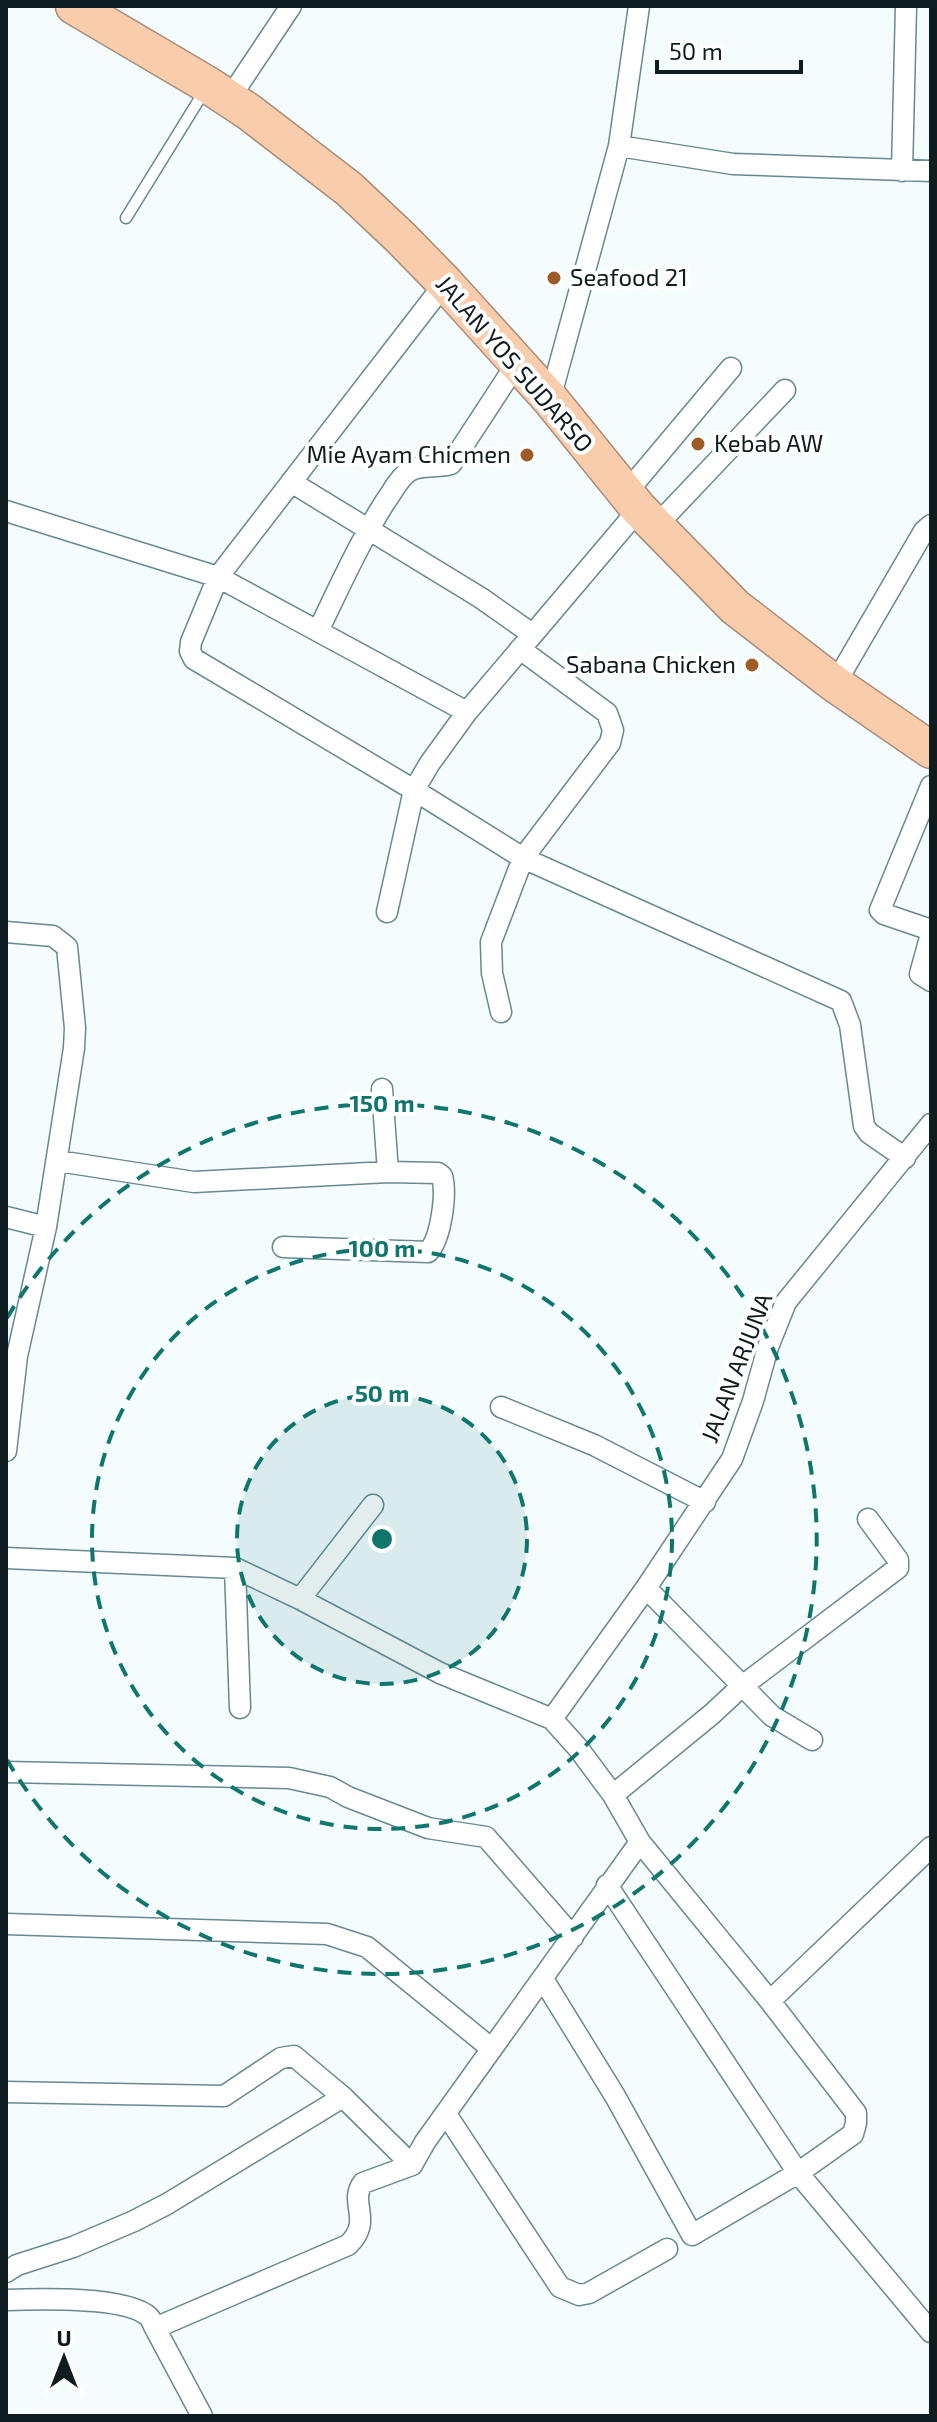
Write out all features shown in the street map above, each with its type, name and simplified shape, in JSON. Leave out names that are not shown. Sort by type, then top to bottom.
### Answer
[{"type":"highway","name":"JALAN YOS SUDARSO","points":[[74,6],[218,92],[349,189],[445,283],[550,399],[640,510],[735,607],[835,684],[931,750]]},
{"type":"street","points":[[218,92],[291,6]]},
{"type":"street","points":[[550,399],[619,146],[639,6]]},
{"type":"street","points":[[902,171],[906,6]]},
{"type":"street","points":[[619,146],[733,164],[931,171]]},
{"type":"street","points":[[445,283],[218,577],[191,642],[190,651],[194,659],[523,858],[841,1001],[850,1025],[864,1126],[869,1133],[905,1158]]},
{"type":"street","points":[[318,631],[368,529],[407,472],[414,468],[451,464],[517,363]]},
{"type":"street","points":[[387,912],[414,790],[467,712],[640,510],[731,368]]},
{"type":"street","points":[[640,510],[785,390]]},
{"type":"street","points":[[291,482],[481,598],[607,713],[613,730],[610,743],[523,858],[491,942],[492,973],[501,1012]]},
{"type":"street","points":[[6,511],[218,577],[467,712]]},
{"type":"street","points":[[835,684],[929,530]]},
{"type":"street","points":[[931,786],[880,910],[931,932],[920,974],[931,981]]},
{"type":"street","points":[[6,932],[53,936],[67,947],[74,1048],[46,1227],[17,1356],[6,1451]]},
{"type":"street","points":[[382,1089],[388,1172]]},
{"type":"street","name":"JALAN ARJUNA","points":[[552,1719],[646,1588],[732,1459],[786,1302],[931,1124]]},
{"type":"street","points":[[58,1161],[194,1182],[388,1172],[438,1173],[442,1176],[444,1189],[438,1233],[435,1245],[428,1252],[283,1247]]},
{"type":"street","points":[[6,1217],[46,1227]]},
{"type":"street","points":[[501,1407],[594,1445],[705,1502]]},
{"type":"street","points":[[300,1599],[373,1505]]},
{"type":"street","points":[[613,1795],[741,1687],[898,1568],[898,1560],[868,1519]]},
{"type":"street","points":[[6,1558],[235,1568],[440,1673],[552,1719],[613,1795],[640,1842],[850,2105],[857,2118],[853,2134],[798,2173],[692,2235],[615,2096],[543,1979]]},
{"type":"street","points":[[235,1568],[240,1708]]},
{"type":"street","points":[[646,1588],[772,1716],[812,1740]]},
{"type":"street","points":[[6,1772],[289,1778],[330,1787],[428,1828],[486,1837],[573,1937]]},
{"type":"street","points":[[155,2328],[348,2245],[358,2235],[358,2189],[363,2183],[412,2165],[640,1842]]},
{"type":"street","points":[[770,2001],[931,1847]]},
{"type":"street","points":[[607,1885],[798,2173],[931,2332]]},
{"type":"street","points":[[6,1924],[327,1934],[348,1939],[367,1947],[492,2049]]},
{"type":"street","points":[[6,2092],[224,2096],[281,2058],[294,2056],[343,2097],[412,2165]]},
{"type":"street","points":[[202,2416],[148,2317],[128,2307],[109,2303],[9,2300],[6,2272],[167,2204],[343,2097]]},
{"type":"street","points":[[446,2114],[555,2281],[568,2291],[579,2295],[589,2293],[667,2249]]},
{"type":"lane","points":[[126,218],[218,92]]},
{"type":"place","name":"Seafood 21","points":[[554,278]]},
{"type":"place","name":"Kebab AW","points":[[698,444]]},
{"type":"place","name":"Mie Ayam Chicmen","points":[[527,455]]},
{"type":"place","name":"Sabana Chicken","points":[[752,665]]}]
